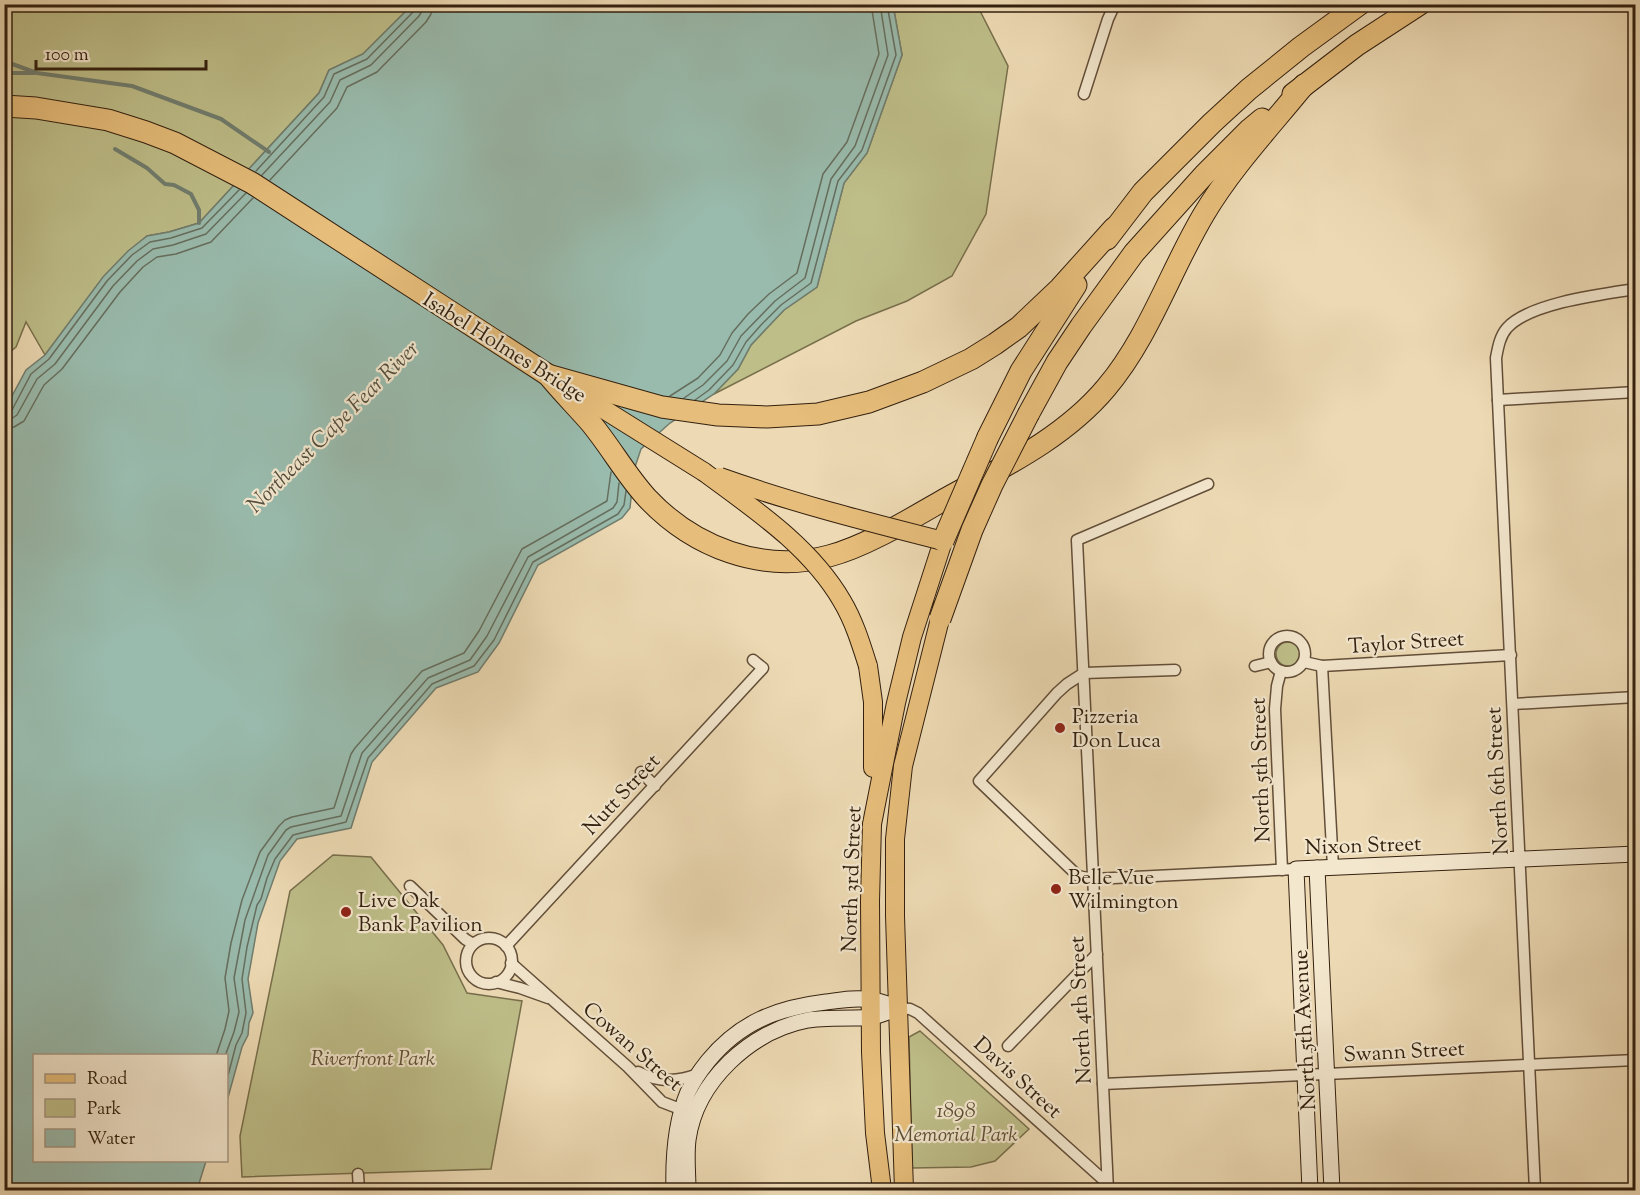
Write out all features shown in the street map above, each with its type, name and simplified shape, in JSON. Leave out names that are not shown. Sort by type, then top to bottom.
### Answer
[{"type":"highway","points":[[548,375],[662,408],[718,415],[767,417],[818,414],[869,402],[923,382],[971,359],[1019,327],[1060,288],[1143,192],[1212,123],[1249,89],[1301,47],[1360,4]]},
{"type":"highway","points":[[940,619],[972,530],[1029,413],[1057,362],[1134,253],[1250,129],[1357,45],[1420,4]]},
{"type":"highway","points":[[548,375],[589,422],[646,496],[665,516],[687,533],[715,548],[747,557],[781,562],[830,556],[906,522],[1022,456],[1067,426],[1089,406],[1107,387],[1133,349],[1157,307],[1203,215],[1225,182],[1304,85]]},
{"type":"highway","name":"Isabel Holmes Bridge","points":[[4,106],[48,110],[108,120],[175,143],[252,183],[548,375]]},
{"type":"highway","points":[[943,541],[988,437],[1021,371],[1114,228]]},
{"type":"main road","name":"Isabel Holmes Bridge","points":[[548,375],[704,471],[818,509],[943,541]]},
{"type":"main road","points":[[704,471],[792,541],[822,571],[843,602],[858,635],[868,666],[873,702],[872,824]]},
{"type":"main road","points":[[940,619],[948,555],[943,541]]},
{"type":"main road","name":"North 3rd Street","points":[[882,1191],[871,1052],[872,824],[896,703],[912,637],[943,541]]},
{"type":"main road","name":"North 3rd Street","points":[[904,1191],[895,839],[903,766],[940,619]]},
{"type":"street","points":[[1084,94],[1115,4]]},
{"type":"street","name":"North 6th Street","points":[[1535,1191],[1498,400],[1498,349],[1502,335],[1515,320],[1536,310],[1635,289]]},
{"type":"street","points":[[1498,400],[1635,392]]},
{"type":"street","name":"North 4th Street","points":[[1107,1187],[1077,540],[1208,484]]},
{"type":"street","points":[[1287,636],[1296,639],[1303,645],[1304,662],[1294,671],[1281,671],[1271,662],[1269,653],[1272,645],[1287,636]]},
{"type":"street","name":"Taylor Street","points":[[1304,662],[1322,666],[1511,655]]},
{"type":"street","name":"Nutt Street","points":[[506,946],[763,668],[753,660]]},
{"type":"street","points":[[1255,666],[1271,662]]},
{"type":"street","points":[[1322,666],[1333,867]]},
{"type":"street","points":[[1093,879],[1078,876],[980,781],[1057,693],[1084,673],[1175,670]]},
{"type":"street","name":"North 5th Street","points":[[1281,671],[1277,686],[1275,715],[1289,869]]},
{"type":"street","points":[[1513,704],[1635,697]]},
{"type":"street","points":[[641,772],[655,786]]},
{"type":"street","name":"Nixon Street","points":[[1093,879],[1635,854]]},
{"type":"street","name":"North 5th Avenue","points":[[1317,868],[1332,1191]]},
{"type":"street","name":"North 5th Avenue","points":[[1289,869],[1305,1075],[1310,1191]]},
{"type":"street","points":[[410,886],[473,944]]},
{"type":"street","points":[[488,938],[496,939],[506,946],[512,963],[509,972],[503,978],[488,984],[474,978],[466,965],[468,950],[473,944],[488,938]]},
{"type":"street","points":[[1008,1047],[1097,954]]},
{"type":"street","name":"Cowan Street","points":[[512,963],[628,1067],[662,1102],[688,1112]]},
{"type":"street","name":"Cowan Street","points":[[496,982],[551,999]]},
{"type":"street","points":[[688,1191],[689,1090],[698,1074],[723,1045],[757,1020],[796,1006],[837,1000],[870,1008],[898,1008]]},
{"type":"street","points":[[674,1191],[674,1163],[688,1112],[744,1048],[783,1027],[870,1008]]},
{"type":"street","name":"Davis Street","points":[[898,1008],[910,1009],[918,1013],[1107,1187]]},
{"type":"street","name":"Swann Street","points":[[1102,1084],[1635,1060]]},
{"type":"street","points":[[628,1067],[647,1077],[669,1080],[681,1080],[698,1074]]},
{"type":"street","points":[[358,1174],[359,1191]]},
{"type":"green space","points":[[5,5],[412,5],[363,54],[329,70],[319,93],[199,223],[147,236],[103,278],[45,355],[26,322],[16,347],[5,356]]},
{"type":"green space","points":[[893,5],[977,5],[1008,66],[986,214],[952,276],[907,301],[856,321],[714,394],[738,369],[751,345],[784,310],[817,287],[844,183],[867,153],[902,55]]},
{"type":"green space","points":[[1288,642],[1293,643],[1299,649],[1299,659],[1293,665],[1288,666],[1283,665],[1277,659],[1276,654],[1277,649],[1283,643]]},
{"type":"green space","name":"Riverfront Park","points":[[333,855],[371,857],[443,945],[467,993],[522,1001],[491,1169],[242,1177],[240,1136],[290,891]]},
{"type":"green space","name":"1898 Memorial Park","points":[[920,1031],[1029,1129],[995,1161],[971,1167],[912,1168],[909,1037]]},
{"type":"water","name":"Northeast Cape Fear River","points":[[412,5],[893,5],[902,55],[867,153],[844,183],[817,287],[784,310],[751,345],[738,369],[714,394],[670,423],[641,449],[634,470],[630,508],[622,518],[538,565],[499,643],[478,672],[436,688],[372,762],[351,828],[297,839],[280,861],[258,923],[248,979],[253,1013],[228,1097],[228,1054],[33,1054],[33,1162],[206,1162],[197,1190],[5,1190],[4,411],[26,370],[45,355],[103,277],[128,251],[147,236],[199,223],[319,93],[329,70],[363,54]]},
{"type":"waterway","points":[[4,61],[37,73],[132,86],[221,119],[269,152]]},
{"type":"waterway","points":[[4,73],[34,73]]},
{"type":"waterway","points":[[115,149],[147,168],[165,184],[174,185],[191,194],[199,210],[199,223]]},
{"type":"place","name":"Pizzeria Don Luca","points":[[1060,728]]},
{"type":"place","name":"Belle Vue Wilmington","points":[[1056,889]]},
{"type":"place","name":"Live Oak Bank Pavilion","points":[[346,912]]}]
